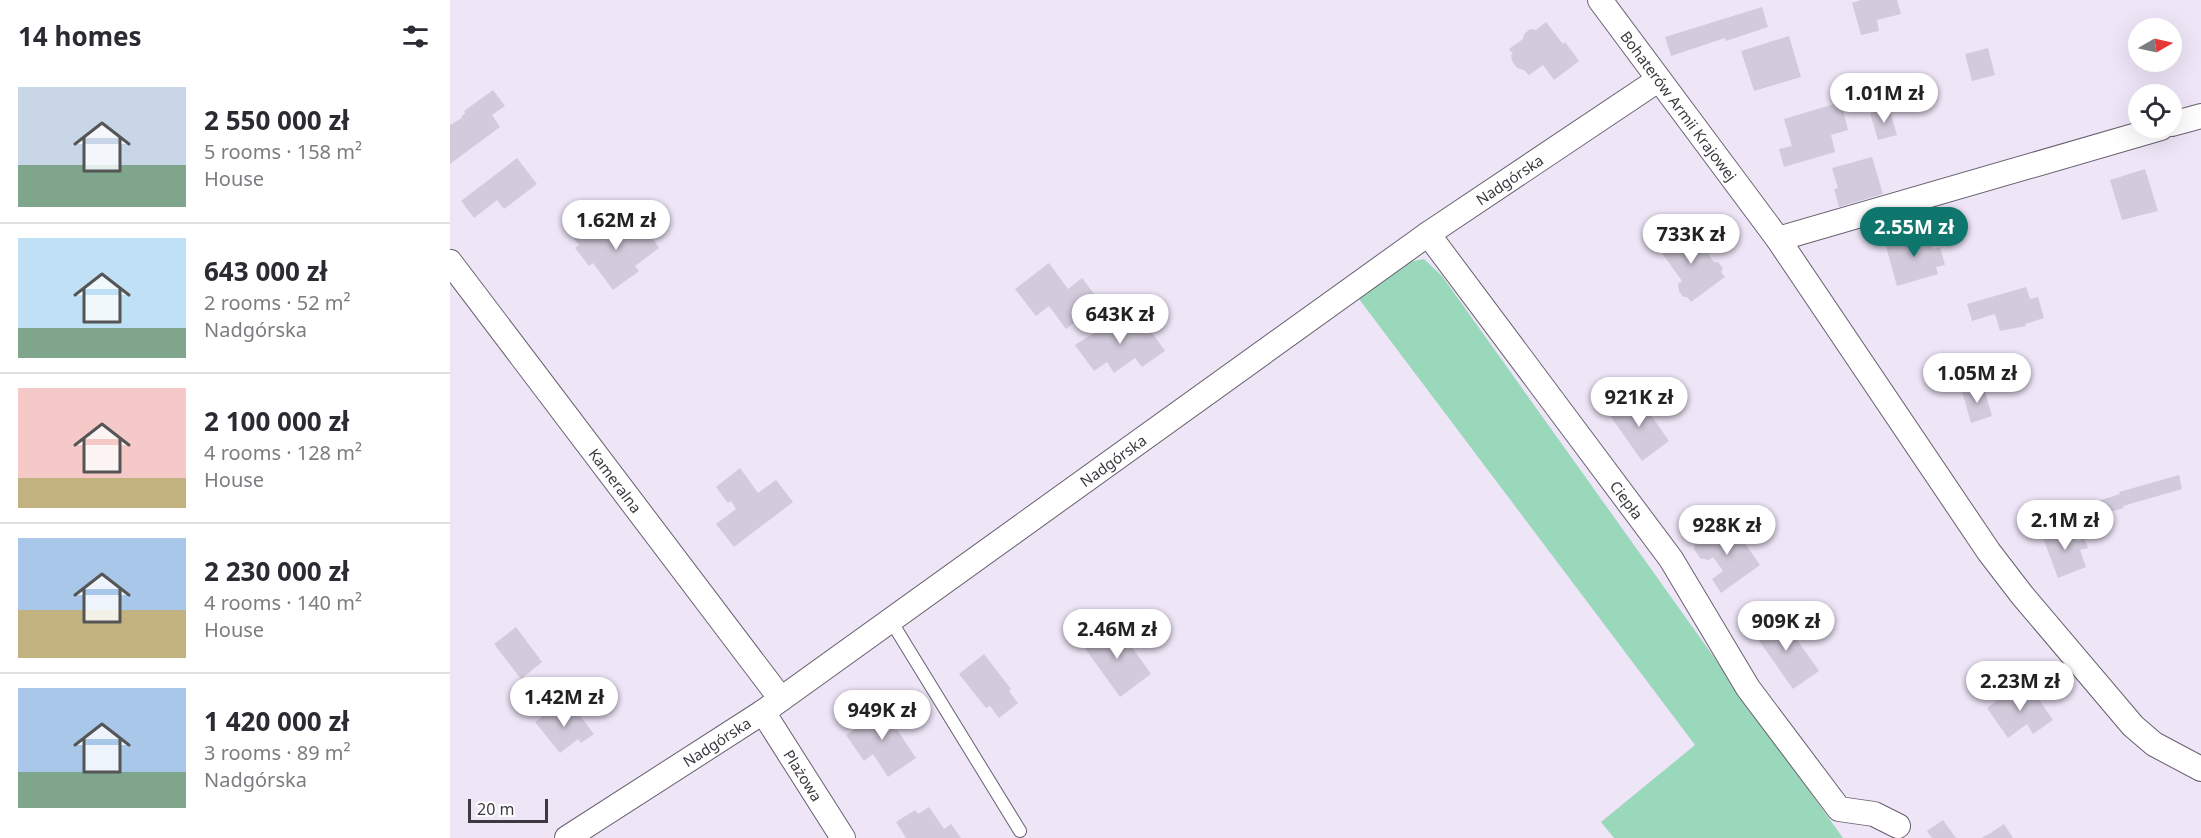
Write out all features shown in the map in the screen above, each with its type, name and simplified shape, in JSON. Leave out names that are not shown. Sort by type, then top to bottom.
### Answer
[{"type":"street","name":"Bohaterów Armii Krajowej","points":[[1600,0],[1778,239],[1989,552],[2022,595],[2133,726],[2154,744],[2201,770]]},
{"type":"street","name":"Nadgórska","points":[[567,838],[772,706],[1428,234],[1658,80]]},
{"type":"street","points":[[2182,121],[2201,116]]},
{"type":"street","points":[[1778,239],[2128,138]]},
{"type":"street","name":"Ciepła","points":[[1428,234],[1671,559],[1748,688],[1839,809],[1874,814],[1899,826]]},
{"type":"street","name":"Kameralna","points":[[450,262],[772,706]]},
{"type":"street","name":"Plażowa","points":[[772,706],[843,838]]},
{"type":"lane","points":[[891,621],[1020,831]]},
{"type":"green space","points":[[1424,259],[1442,276],[1843,838],[1614,838],[1601,822],[1695,745],[1356,295],[1403,263]]},
{"type":"building","points":[[1861,0],[1897,0],[1901,14],[1877,20],[1879,31],[1861,35],[1852,3]]},
{"type":"building","points":[[1762,7],[1768,27],[1671,56],[1665,37]]},
{"type":"building","points":[[1546,22],[1579,61],[1554,80],[1543,65],[1529,75],[1517,68],[1512,61],[1511,55],[1513,54],[1509,49],[1523,39],[1524,34],[1530,29],[1536,30]]},
{"type":"building","points":[[1789,36],[1801,77],[1754,91],[1741,51]]},
{"type":"building","points":[[1988,48],[1995,75],[1972,81],[1965,54]]},
{"type":"building","points":[[493,90],[505,106],[492,115],[500,127],[450,164],[450,125],[462,118],[464,111]]},
{"type":"building","points":[[1841,102],[1848,130],[1831,135],[1835,152],[1784,167],[1779,149],[1792,146],[1784,119]]},
{"type":"building","points":[[1889,108],[1897,135],[1878,140],[1870,113]]},
{"type":"building","points":[[1872,157],[1883,194],[1839,207],[1834,189],[1838,188],[1832,168]]},
{"type":"building","points":[[517,158],[537,184],[504,209],[497,200],[474,218],[461,201]]},
{"type":"building","points":[[2145,169],[2158,211],[2122,220],[2110,180]]},
{"type":"building","points":[[637,219],[659,248],[635,266],[639,271],[613,290],[593,263],[589,266],[575,248],[579,245],[574,239],[590,227],[595,233],[605,226],[613,237]]},
{"type":"building","points":[[1683,227],[1702,252],[1705,250],[1714,262],[1718,262],[1723,268],[1721,272],[1725,277],[1691,302],[1679,291],[1678,284],[1682,281],[1657,246]]},
{"type":"building","points":[[1927,231],[1933,249],[1940,247],[1945,265],[1936,267],[1938,274],[1897,286],[1885,243]]},
{"type":"building","points":[[1049,263],[1068,289],[1082,278],[1097,298],[1081,310],[1085,315],[1066,329],[1049,306],[1036,316],[1015,289]]},
{"type":"building","points":[[2026,287],[2030,299],[2038,297],[2044,318],[2025,324],[2026,326],[2000,331],[1995,314],[1972,321],[1967,304]]},
{"type":"building","points":[[1123,315],[1132,327],[1143,320],[1165,351],[1142,367],[1135,358],[1114,373],[1107,362],[1094,371],[1075,345]]},
{"type":"building","points":[[1983,385],[1992,416],[1971,423],[1962,391]]},
{"type":"building","points":[[1637,395],[1669,441],[1642,461],[1609,414]]},
{"type":"building","points":[[740,468],[758,493],[776,480],[793,502],[734,547],[716,524],[736,509],[731,501],[728,503],[716,487]]},
{"type":"building","points":[[2179,475],[2182,489],[2102,514],[2098,501],[2120,494],[2119,492]]},
{"type":"building","points":[[2070,525],[2077,541],[2084,538],[2088,548],[2080,550],[2086,567],[2058,578],[2042,535]]},
{"type":"building","points":[[1733,526],[1760,565],[1721,593],[1712,579],[1723,571],[1713,557],[1709,560],[1700,558],[1694,549],[1695,538],[1703,533],[1713,534],[1715,538]]},
{"type":"building","points":[[1779,614],[1819,671],[1793,689],[1753,632]]},
{"type":"building","points":[[1116,625],[1151,674],[1120,697],[1084,647],[1093,641],[1090,636],[1102,627],[1106,632]]},
{"type":"building","points":[[516,627],[542,662],[521,679],[494,644]]},
{"type":"building","points":[[984,654],[1011,689],[1009,691],[1018,703],[999,718],[990,706],[986,708],[959,674]]},
{"type":"building","points":[[2029,685],[2053,720],[2033,734],[2027,724],[2008,738],[1987,708],[2006,694],[2010,699]]},
{"type":"building","points":[[571,704],[594,734],[581,743],[578,739],[560,753],[535,722],[555,707],[560,713]]},
{"type":"building","points":[[888,706],[899,722],[894,725],[916,758],[888,777],[873,754],[864,761],[846,735],[865,722],[862,719],[876,709],[879,713]]},
{"type":"building","points":[[929,807],[944,829],[951,824],[961,838],[906,838],[896,822],[915,810],[918,814]]},
{"type":"building","points":[[1943,820],[1956,838],[1932,838],[1927,831]]},
{"type":"building","points":[[2004,824],[2013,838],[1981,838],[1989,834]]}]
